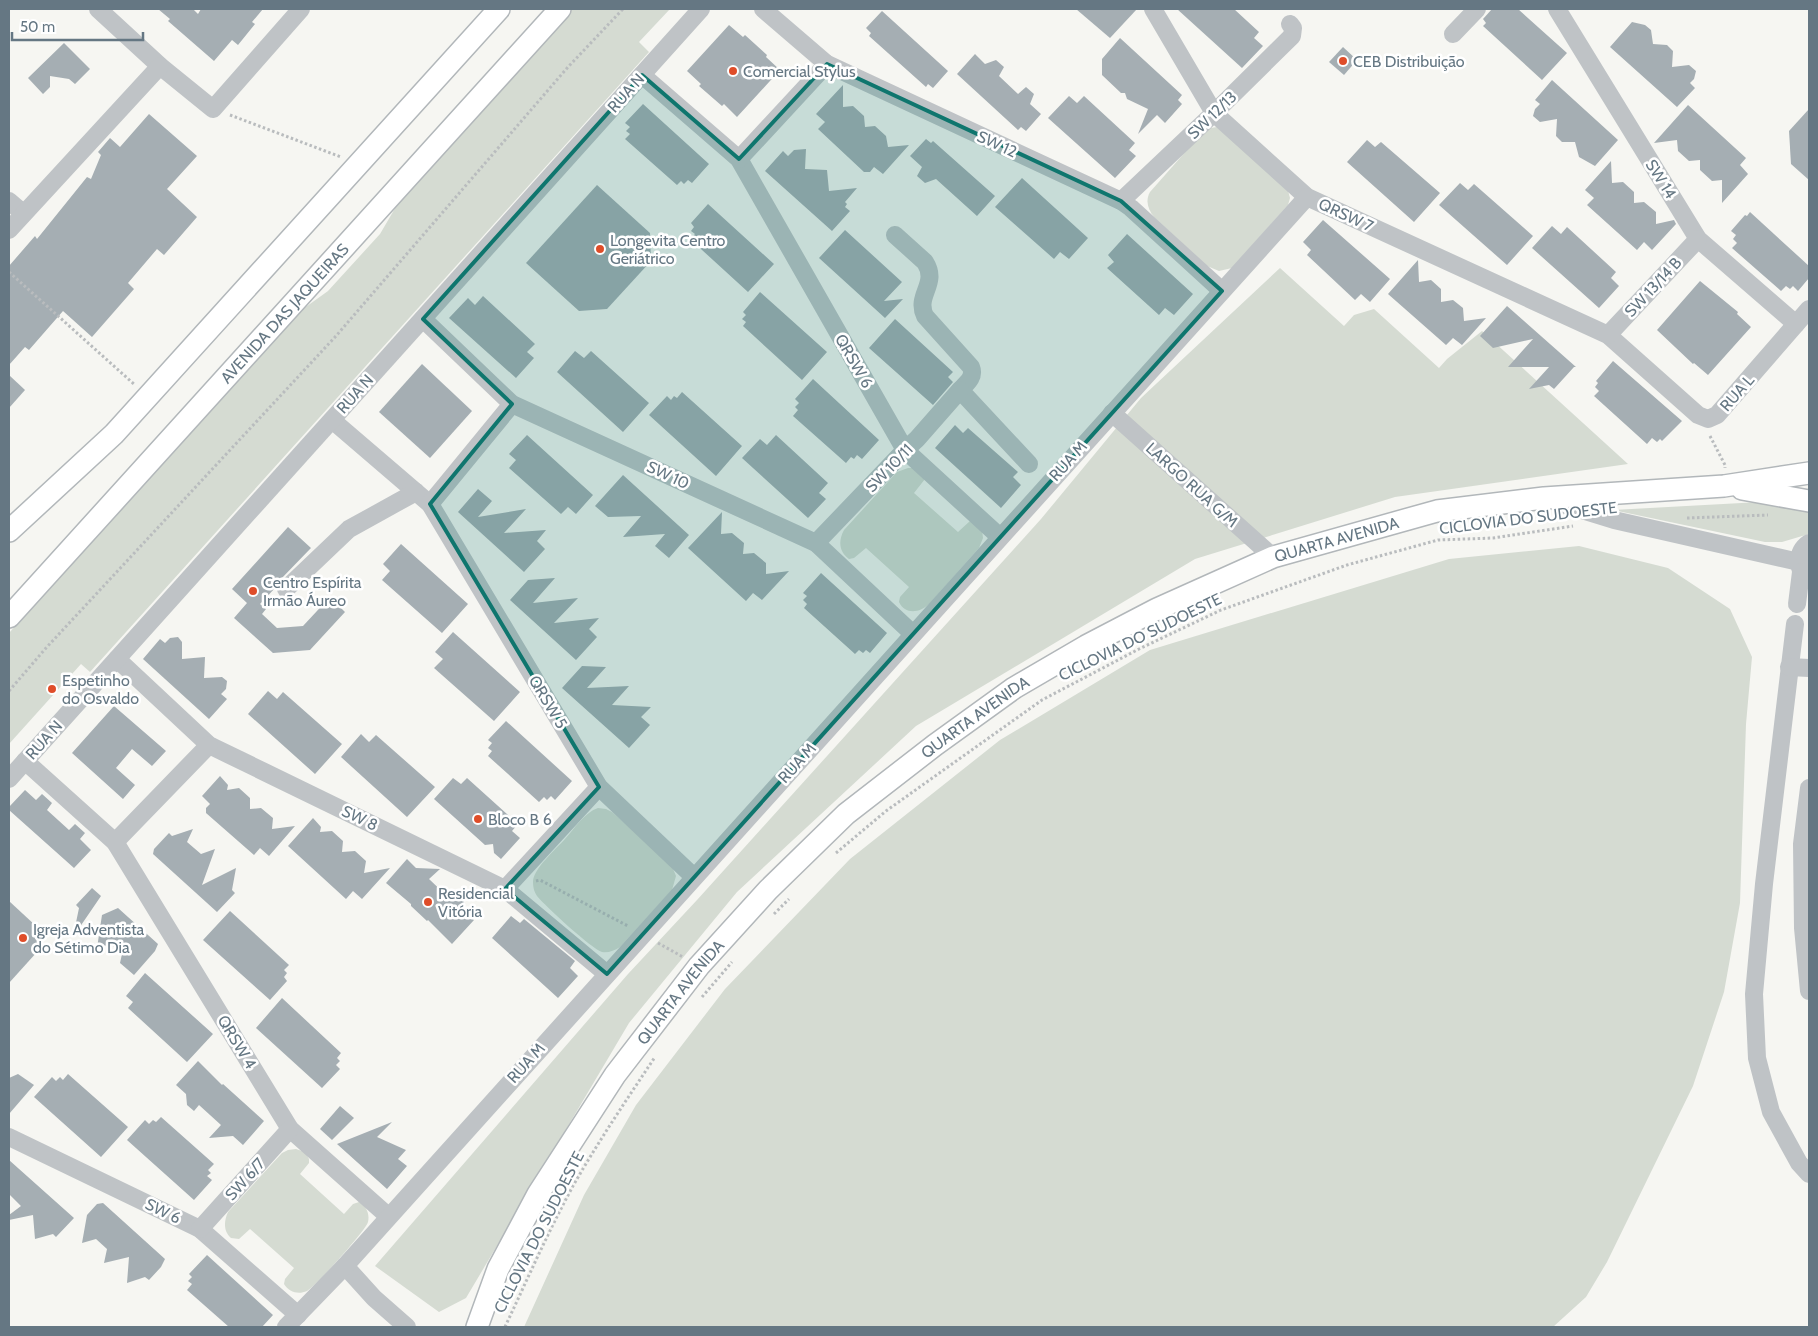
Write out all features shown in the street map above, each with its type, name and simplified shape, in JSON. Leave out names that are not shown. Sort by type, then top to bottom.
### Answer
[{"type":"main road","points":[[9,531],[114,434],[499,9]]},
{"type":"main road","name":"AVENIDA DAS JAQUEIRAS","points":[[9,617],[560,9]]},
{"type":"main road","name":"QUARTA AVENIDA","points":[[477,1327],[498,1269],[538,1194],[615,1075],[700,966],[768,890],[846,814],[935,745],[1014,688],[1086,646],[1157,609],[1273,556],[1437,511],[1544,498],[1724,486],[1809,473]]},
{"type":"main road","name":"QUARTA AVENIDA","points":[[1724,486],[1809,501]]},
{"type":"street","points":[[98,9],[160,66],[213,109],[301,9]]},
{"type":"street","name":"RUA N","points":[[9,779],[701,9]]},
{"type":"street","name":"SW 12","points":[[763,9],[827,64],[1121,201],[1222,291]]},
{"type":"street","name":"QRSW 7","points":[[1153,9],[1214,113],[1307,197],[1608,335]]},
{"type":"street","points":[[1453,34],[1477,9]]},
{"type":"street","name":"SW 14","points":[[1557,9],[1698,239],[1796,324]]},
{"type":"street","name":"SW 12/13","points":[[1121,201],[1292,36],[1293,28],[1290,24]]},
{"type":"street","points":[[739,159],[827,64]]},
{"type":"street","points":[[9,230],[160,66]]},
{"type":"street","name":"QRSW 6","points":[[642,75],[739,159],[905,450],[1000,537]]},
{"type":"street","name":"RUA M","points":[[292,1321],[345,1266],[1307,197]]},
{"type":"street","points":[[9,201],[23,213]]},
{"type":"street","name":"SW 10/11","points":[[816,543],[917,439],[970,379],[973,372],[971,366],[922,311],[922,303],[930,279],[928,267],[925,262],[895,235]]},
{"type":"street","name":"SW 13/14 B","points":[[1608,335],[1698,239]]},
{"type":"street","name":"RUA L","points":[[1608,335],[1698,415],[1708,419],[1718,415],[1809,309]]},
{"type":"street","name":"SW 10","points":[[423,319],[512,404],[816,543],[913,634]]},
{"type":"street","points":[[960,390],[1029,464]]},
{"type":"street","points":[[430,504],[512,404]]},
{"type":"street","name":"LARGO RUA G/M","points":[[1112,413],[1273,556]]},
{"type":"street","name":"QRSW 5","points":[[332,420],[430,504],[599,787],[694,877]]},
{"type":"street","points":[[286,589],[349,529],[416,492]]},
{"type":"street","points":[[1544,498],[1614,520],[1803,571]]},
{"type":"street","points":[[1797,604],[1803,571],[1801,552],[1809,543]]},
{"type":"street","points":[[1795,624],[1764,884],[1754,994],[1757,1058],[1771,1112],[1798,1163],[1809,1174]]},
{"type":"street","name":"SW 8","points":[[117,659],[209,745],[505,889],[607,974]]},
{"type":"street","points":[[1789,667],[1809,668]]},
{"type":"street","points":[[115,842],[209,745]]},
{"type":"street","name":"QRSW 4","points":[[25,761],[115,842],[290,1129],[388,1216]]},
{"type":"street","points":[[505,889],[599,787]]},
{"type":"street","points":[[1809,788],[1802,844],[1803,928],[1809,991]]},
{"type":"street","name":"SW 6/7","points":[[200,1229],[290,1129]]},
{"type":"street","name":"SW 6","points":[[9,1137],[200,1229],[292,1321]]},
{"type":"street","points":[[345,1266],[374,1298],[408,1327]]},
{"type":"street","points":[[374,1298],[378,1313],[391,1327]]},
{"type":"path","points":[[9,691],[46,648],[336,336],[568,67],[623,9]]},
{"type":"path","points":[[213,109],[343,157],[355,169]]},
{"type":"path","points":[[9,272],[148,397]]},
{"type":"path","points":[[1708,419],[1709,434],[1725,465],[1724,486]]},
{"type":"path","points":[[1681,518],[1776,514]]},
{"type":"path","name":"CICLOVIA DO SUDOESTE","points":[[834,855],[886,811],[1042,700],[1139,649],[1221,610],[1347,565],[1438,540],[1493,538],[1577,526]]},
{"type":"path","points":[[505,889],[540,880],[719,976]]},
{"type":"path","points":[[769,920],[794,894]]},
{"type":"path","points":[[702,997],[738,954]]},
{"type":"path","name":"CICLOVIA DO SUDOESTE","points":[[505,1327],[573,1186],[655,1057]]},
{"type":"highlighted area","points":[[827,64],[1121,201],[1222,291],[607,974],[505,889],[599,787],[430,504],[512,404],[423,319],[642,75],[739,159]]},
{"type":"shaded area","points":[[571,9],[670,9],[639,42],[649,52],[90,672],[81,664],[9,744],[9,633],[296,314],[328,291],[380,234],[404,193]]},
{"type":"shaded area","points":[[1217,127],[1287,187],[1290,198],[1288,205],[1232,268],[1219,271],[1207,266],[1154,217],[1147,202],[1150,192],[1202,133]]},
{"type":"shaded area","points":[[1280,268],[1344,326],[1354,315],[1374,309],[1439,368],[1447,359],[1482,331],[1628,464],[1395,497],[1195,559],[916,726],[737,892],[629,1023],[466,1298],[439,1312],[375,1266],[628,974],[1041,519],[1141,398]]},
{"type":"shaded area","points":[[914,468],[925,479],[914,493],[958,532],[970,521],[982,530],[983,538],[979,548],[929,604],[917,611],[905,609],[899,602],[900,597],[909,587],[866,548],[854,558],[849,559],[843,553],[840,546],[844,530],[897,472]]},
{"type":"shaded area","points":[[1760,502],[1809,509],[1809,534],[1782,542],[1765,542],[1613,510]]},
{"type":"shaded area","points":[[1579,546],[1668,568],[1730,609],[1752,657],[1746,724],[1740,903],[1724,992],[1693,1086],[1607,1262],[1586,1297],[1553,1327],[524,1327],[584,1195],[636,1105],[725,989],[850,859],[1000,740],[1150,650],[1449,559]]},
{"type":"shaded area","points":[[598,808],[612,812],[671,864],[676,876],[672,890],[620,947],[606,952],[602,952],[579,936],[558,917],[537,896],[533,884],[537,871],[546,859],[584,817]]},
{"type":"shaded area","points":[[296,1149],[305,1152],[309,1159],[309,1163],[300,1174],[344,1214],[353,1204],[359,1202],[368,1213],[368,1222],[359,1236],[320,1280],[307,1291],[300,1293],[291,1291],[284,1284],[285,1279],[294,1268],[250,1229],[239,1239],[231,1238],[225,1226],[228,1212],[282,1153]]},
{"type":"building","points":[[158,9],[193,9],[198,14],[201,9],[263,9],[252,22],[255,24],[238,45],[232,40],[214,61],[168,21],[170,19]]},
{"type":"building","points":[[1076,9],[1137,9],[1110,38]]},
{"type":"building","points":[[1177,9],[1234,9],[1259,32],[1254,38],[1263,46],[1242,68]]},
{"type":"building","points":[[1492,9],[1518,9],[1567,53],[1542,80],[1483,26],[1486,23],[1483,19]]},
{"type":"building","points":[[882,11],[948,71],[933,88],[928,84],[926,87],[869,36],[871,33],[866,28]]},
{"type":"building","points":[[1632,22],[1645,25],[1651,30],[1653,44],[1667,45],[1673,51],[1672,67],[1689,65],[1696,71],[1694,79],[1690,83],[1695,88],[1677,107],[1610,47]]},
{"type":"building","name":"Comercial Stylus","points":[[729,25],[743,37],[745,35],[780,70],[737,117],[724,104],[722,106],[699,86],[701,84],[687,71]]},
{"type":"building","points":[[1120,38],[1182,95],[1178,100],[1182,104],[1165,123],[1157,115],[1138,134],[1148,109],[1127,99],[1125,93],[1121,93],[1102,75],[1102,59]]},
{"type":"building","points":[[64,43],[90,69],[75,84],[69,79],[50,76],[50,87],[43,94],[28,78]]},
{"type":"building","name":"CEB Distribuição","points":[[1343,47],[1357,60],[1344,75],[1329,62]]},
{"type":"building","points":[[975,54],[985,64],[996,60],[1004,67],[999,76],[1018,94],[1026,87],[1034,94],[1030,104],[1041,114],[1026,131],[1021,127],[1018,130],[957,74]]},
{"type":"building","points":[[1552,80],[1618,140],[1595,166],[1579,157],[1575,142],[1562,142],[1556,136],[1557,119],[1540,122],[1533,116],[1535,109],[1540,104],[1535,100]]},
{"type":"building","points":[[843,85],[843,107],[853,106],[864,116],[865,127],[875,126],[886,136],[888,147],[909,145],[883,174],[874,167],[870,172],[864,172],[818,129],[825,122],[816,114]]},
{"type":"building","points":[[1069,96],[1077,103],[1084,96],[1135,143],[1129,150],[1136,156],[1115,178],[1048,118]]},
{"type":"building","points":[[643,104],[709,164],[692,183],[688,180],[684,184],[681,181],[677,185],[625,139],[630,134],[626,131],[630,127],[625,123]]},
{"type":"building","points":[[1688,105],[1746,158],[1740,165],[1748,174],[1722,203],[1722,180],[1712,181],[1700,170],[1700,160],[1689,161],[1678,151],[1677,140],[1654,143]]},
{"type":"building","points":[[1809,109],[1809,180],[1791,164],[1789,131]]},
{"type":"building","points":[[149,114],[197,156],[167,189],[197,217],[164,255],[157,249],[128,283],[134,289],[92,337],[63,311],[29,350],[25,347],[9,365],[9,266],[35,236],[37,239],[87,177],[91,179],[101,155],[98,152],[110,138],[120,147]]},
{"type":"building","points":[[926,139],[931,143],[933,141],[995,196],[977,216],[936,179],[925,183],[917,176],[922,167],[910,156]]},
{"type":"building","points":[[1367,140],[1375,147],[1381,142],[1440,193],[1414,222],[1347,162]]},
{"type":"building","points":[[806,149],[805,169],[827,170],[829,191],[857,188],[845,202],[847,204],[845,207],[850,211],[832,231],[765,171],[783,151],[788,156],[794,150]]},
{"type":"building","points":[[1611,161],[1612,183],[1623,182],[1634,192],[1634,203],[1644,202],[1656,212],[1656,224],[1674,220],[1676,224],[1652,250],[1644,242],[1637,250],[1587,205],[1594,198],[1585,190]]},
{"type":"building","points":[[1022,178],[1088,238],[1069,259],[1060,252],[1054,259],[995,207]]},
{"type":"building","points":[[1460,183],[1468,190],[1474,184],[1533,236],[1507,265],[1439,205]]},
{"type":"building","name":"Longevita Centro Geriátrico","points":[[597,185],[650,233],[651,261],[607,309],[579,311],[526,263]]},
{"type":"building","points":[[708,204],[774,264],[748,292],[690,239],[695,234],[691,231],[694,227],[691,223]]},
{"type":"building","points":[[1750,212],[1809,266],[1809,278],[1798,291],[1793,286],[1790,289],[1786,286],[1781,291],[1732,248],[1737,243],[1733,239],[1736,235],[1731,231]]},
{"type":"building","points":[[1323,220],[1390,279],[1370,302],[1361,294],[1355,300],[1307,255],[1311,250],[1303,242]]},
{"type":"building","points":[[1552,226],[1561,234],[1567,227],[1616,272],[1611,278],[1619,286],[1599,308],[1532,248]]},
{"type":"building","points":[[845,230],[902,282],[884,301],[903,299],[885,318],[819,258]]},
{"type":"building","points":[[1127,234],[1193,294],[1174,315],[1165,308],[1159,315],[1107,268],[1114,262],[1108,255]]},
{"type":"building","points":[[1418,260],[1419,282],[1431,280],[1441,289],[1441,302],[1453,300],[1463,308],[1464,321],[1486,318],[1462,345],[1453,338],[1446,345],[1388,294]]},
{"type":"building","points":[[1700,281],[1738,312],[1737,314],[1751,327],[1708,375],[1693,364],[1657,330]]},
{"type":"building","points":[[760,292],[827,352],[802,380],[743,326],[746,322],[742,319],[746,315],[743,312]]},
{"type":"building","points":[[483,296],[535,344],[527,352],[534,358],[516,378],[449,318],[468,298],[475,305]]},
{"type":"building","points":[[1507,306],[1576,367],[1554,389],[1549,385],[1529,389],[1549,367],[1508,367],[1533,339],[1493,348],[1480,336]]},
{"type":"building","points":[[895,319],[953,372],[948,377],[953,382],[933,405],[869,348]]},
{"type":"building","points":[[575,351],[584,358],[591,351],[649,403],[623,432],[557,372]]},
{"type":"building","points":[[1613,361],[1682,421],[1662,441],[1660,439],[1657,442],[1652,438],[1647,444],[1594,396],[1599,391],[1595,387],[1598,383],[1596,381]]},
{"type":"building","points":[[422,364],[472,411],[430,458],[379,412]]},
{"type":"building","points":[[9,375],[25,390],[9,408]]},
{"type":"building","points":[[813,379],[879,440],[862,459],[857,455],[854,459],[851,457],[846,463],[793,416],[798,410],[795,407],[799,403],[795,399]]},
{"type":"building","points":[[682,392],[742,446],[716,476],[649,415],[667,396],[671,400],[674,396],[677,398]]},
{"type":"building","points":[[955,425],[963,433],[968,428],[1018,472],[1013,477],[1021,485],[1001,508],[935,448]]},
{"type":"building","points":[[527,435],[593,495],[576,514],[568,507],[561,514],[509,468],[516,460],[509,454]]},
{"type":"building","points":[[776,435],[828,483],[819,493],[826,499],[808,518],[742,458],[760,439],[767,445]]},
{"type":"building","points":[[623,475],[689,535],[669,558],[655,546],[665,534],[623,537],[641,516],[608,517],[595,506]]},
{"type":"building","points":[[478,489],[492,501],[478,517],[526,509],[504,533],[546,530],[537,541],[545,549],[524,572],[458,512]]},
{"type":"building","points":[[722,512],[721,534],[732,533],[744,543],[743,554],[754,553],[766,563],[766,574],[789,571],[762,600],[753,593],[746,601],[688,548]]},
{"type":"building","name":"Centro Espírita Irmão Áureo","points":[[288,527],[311,548],[260,604],[266,609],[262,614],[277,628],[303,626],[330,597],[345,612],[310,650],[273,653],[234,618],[247,603],[232,589]]},
{"type":"building","points":[[401,544],[468,604],[442,633],[382,580],[390,571],[383,564]]},
{"type":"building","points":[[821,573],[887,633],[870,653],[866,650],[863,653],[859,650],[855,654],[804,608],[807,604],[803,600],[807,596],[803,593]]},
{"type":"building","points":[[555,578],[533,603],[578,598],[554,623],[599,618],[589,629],[597,637],[576,660],[510,600],[528,580]]},
{"type":"building","points":[[453,632],[520,692],[494,721],[434,668],[443,659],[435,652]]},
{"type":"building","points":[[178,637],[182,642],[182,659],[205,657],[204,678],[222,677],[227,681],[226,689],[221,694],[227,699],[209,719],[143,659],[160,639],[165,643],[170,638]]},
{"type":"building","points":[[582,666],[606,667],[587,688],[629,686],[612,705],[651,707],[641,717],[650,725],[629,748],[562,688]]},
{"type":"building","points":[[268,691],[277,699],[283,692],[342,744],[315,774],[248,714]]},
{"type":"building","points":[[114,706],[166,751],[152,766],[132,749],[116,768],[135,785],[123,799],[72,753]]},
{"type":"building","points":[[506,721],[572,781],[555,800],[551,796],[547,800],[544,797],[539,802],[488,756],[492,751],[488,748],[492,743],[488,740]]},
{"type":"building","points":[[361,734],[369,742],[376,735],[435,787],[407,817],[341,757]]},
{"type":"building","points":[[220,776],[228,785],[227,790],[239,788],[250,798],[250,809],[261,808],[273,818],[272,829],[295,826],[269,856],[260,848],[254,855],[206,813],[206,808],[210,804],[202,796]]},
{"type":"building","name":"Bloco B 6","points":[[453,778],[461,784],[467,778],[518,824],[512,831],[520,838],[501,859],[494,853],[493,844],[485,845],[434,799]]},
{"type":"building","points":[[25,790],[36,800],[42,794],[52,803],[47,810],[69,830],[75,824],[85,833],[80,839],[91,850],[74,868],[9,810],[9,807]]},
{"type":"building","points":[[313,818],[321,827],[320,832],[332,831],[343,841],[342,852],[355,851],[366,861],[364,873],[390,868],[362,899],[353,891],[346,899],[288,846]]},
{"type":"building","points":[[193,829],[187,842],[201,854],[215,849],[202,885],[236,868],[232,890],[235,893],[217,912],[153,854],[154,849],[169,833],[172,836]]},
{"type":"building","name":"Residencial Vitória","points":[[407,859],[416,868],[440,869],[429,879],[451,900],[463,887],[464,910],[474,920],[452,944],[411,904],[386,883]]},
{"type":"building","points":[[92,888],[101,896],[73,937],[79,908],[76,905]]},
{"type":"building","name":"Igreja Adventista do Sétimo Dia","points":[[9,901],[36,926],[37,952],[9,983]]},
{"type":"building","points":[[118,908],[158,944],[155,951],[134,975],[120,963],[122,954],[111,944],[97,948],[102,915]]},
{"type":"building","points":[[230,911],[289,965],[284,970],[287,973],[284,977],[287,981],[270,1000],[203,940]]},
{"type":"building","points":[[511,916],[520,923],[524,919],[575,961],[570,968],[578,976],[558,998],[492,938]]},
{"type":"building","points":[[145,973],[213,1034],[187,1062],[128,1008],[133,1002],[126,996]]},
{"type":"building","points":[[282,998],[341,1053],[337,1058],[340,1061],[336,1065],[340,1069],[322,1088],[256,1028]]},
{"type":"building","points":[[198,1061],[222,1085],[264,1121],[243,1145],[233,1136],[209,1138],[221,1125],[199,1105],[194,1111],[187,1105],[186,1094],[176,1085]]},
{"type":"building","points":[[18,1074],[34,1085],[9,1114],[9,1078]]},
{"type":"building","points":[[68,1074],[128,1127],[101,1157],[34,1097],[52,1077],[56,1081],[60,1077],[63,1080]]},
{"type":"building","points":[[340,1106],[354,1118],[332,1140],[320,1129]]},
{"type":"building","points":[[161,1117],[214,1164],[208,1170],[211,1173],[207,1176],[212,1180],[194,1200],[127,1140],[145,1120],[149,1124],[153,1120],[156,1122]]},
{"type":"building","points":[[392,1122],[377,1137],[406,1150],[398,1159],[407,1166],[387,1189],[337,1144]]},
{"type":"building","points":[[9,1160],[74,1218],[56,1237],[53,1234],[35,1239],[33,1215],[9,1220],[9,1215],[21,1206],[9,1194]]},
{"type":"building","points":[[103,1203],[165,1259],[161,1267],[149,1280],[145,1277],[127,1283],[129,1257],[104,1263],[107,1249],[96,1239],[82,1243],[87,1215],[97,1204]]},
{"type":"building","points":[[207,1255],[273,1315],[262,1327],[229,1327],[187,1290],[192,1284],[188,1281],[192,1277],[189,1274]]},
{"type":"place","name":"CEB Distribuição","points":[[1343,61]]},
{"type":"place","name":"Comercial Stylus","points":[[733,71]]},
{"type":"place","name":"Longevita Centro Geriátrico","points":[[600,249]]},
{"type":"place","name":"Centro Espírita Irmão Áureo","points":[[253,591]]},
{"type":"place","name":"Espetinho do Osvaldo","points":[[52,689]]},
{"type":"place","name":"Bloco B 6","points":[[478,819]]},
{"type":"place","name":"Residencial Vitória","points":[[428,902]]},
{"type":"place","name":"Igreja Adventista do Sétimo Dia","points":[[23,938]]}]
